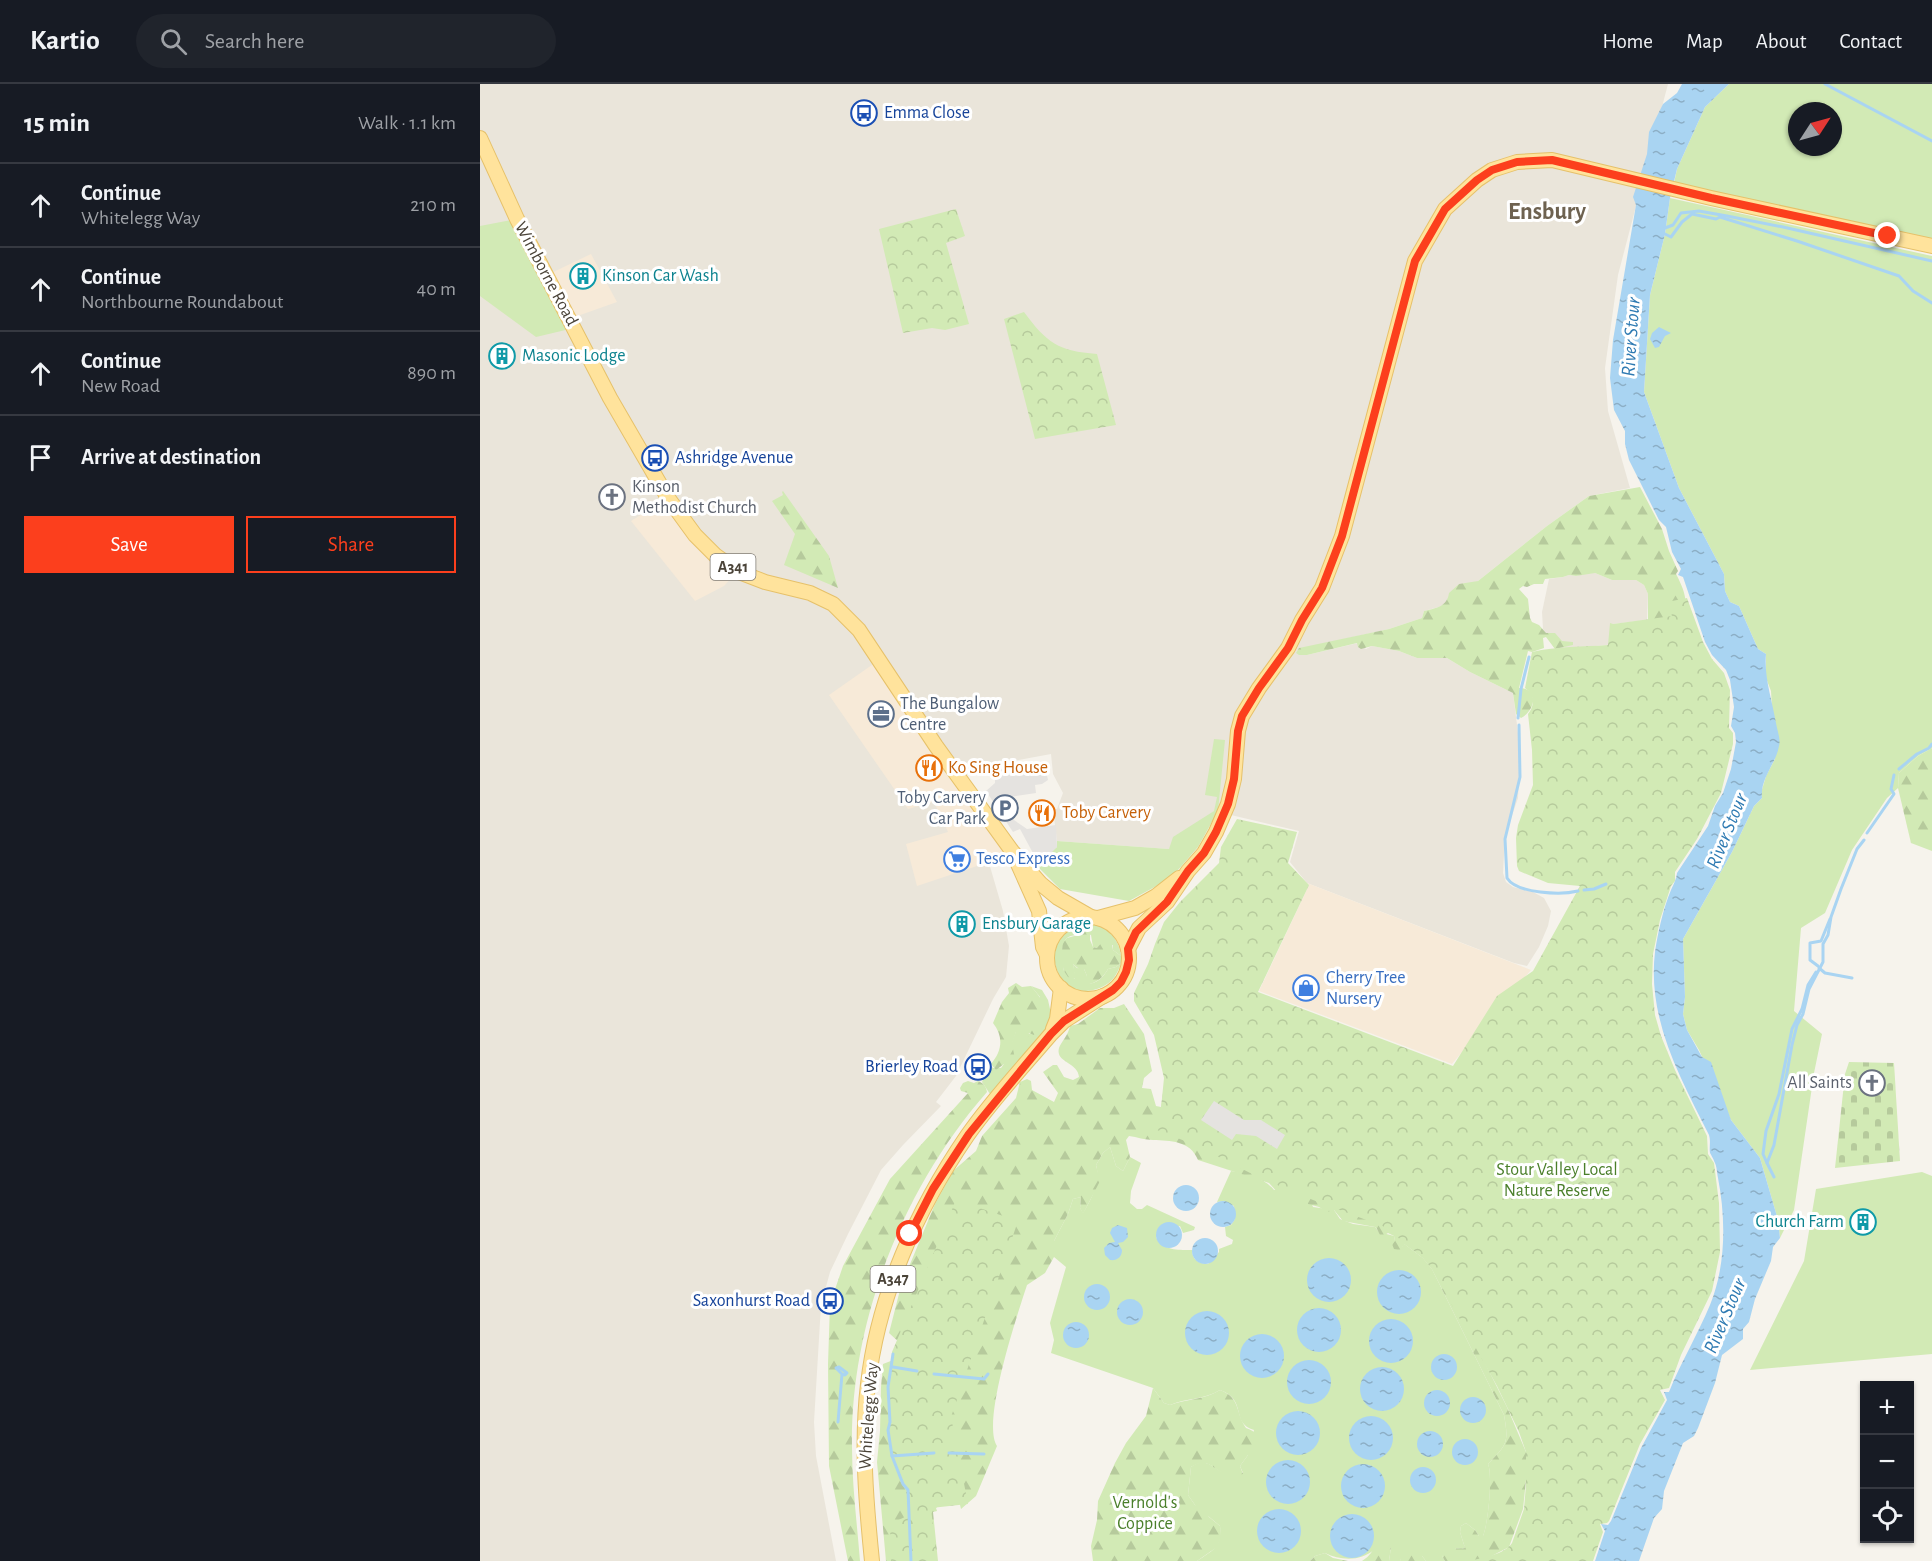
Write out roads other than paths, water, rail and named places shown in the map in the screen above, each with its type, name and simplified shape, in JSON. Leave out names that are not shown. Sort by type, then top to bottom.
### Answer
[{"type":"main road","name":"Wimborne Road","points":[[480,138],[516,219],[610,398],[668,498],[695,535],[715,555],[739,572],[765,582],[810,593],[833,604],[859,630],[936,746],[1011,851],[1041,884],[1058,898],[1094,918]]},
{"type":"main road","points":[[1128,949],[1139,928],[1167,902],[1188,871],[1204,853],[1216,832],[1228,804],[1234,779],[1238,731],[1242,716],[1288,648],[1322,588],[1342,536],[1415,261],[1445,209],[1477,180],[1492,170],[1517,162],[1552,160],[1711,198],[1932,246]]},
{"type":"main road","name":"Wimborne Road","points":[[1011,851],[1040,911],[1043,947],[1047,956]]},
{"type":"main road","points":[[1094,918],[1108,922],[1117,930],[1128,949],[1129,960],[1121,982],[1113,990],[1103,996],[1081,998],[1061,988],[1050,973],[1047,956],[1052,938],[1073,920],[1094,918],[1135,908],[1156,896],[1188,871]]},
{"type":"main road","name":"Whitelegg Way","points":[[1051,1034],[1057,1019],[1061,988]]},
{"type":"main road","name":"Whitelegg Way","points":[[872,1561],[865,1487],[868,1383],[880,1319],[910,1234],[933,1189],[969,1134],[1051,1034],[1064,1021],[1103,996]]},
{"type":"water","name":"River Stour","points":[[1682,84],[1729,84],[1705,107],[1677,169],[1665,234],[1650,295],[1644,392],[1679,488],[1724,574],[1725,591],[1730,602],[1739,606],[1758,649],[1766,654],[1767,680],[1780,740],[1777,753],[1763,784],[1762,798],[1754,806],[1732,852],[1683,939],[1685,997],[1683,1014],[1687,1030],[1702,1057],[1711,1062],[1731,1120],[1760,1158],[1778,1220],[1780,1238],[1773,1247],[1771,1261],[1755,1299],[1749,1322],[1743,1329],[1743,1339],[1722,1355],[1715,1383],[1698,1428],[1694,1436],[1683,1443],[1664,1491],[1662,1509],[1654,1518],[1639,1561],[1595,1561],[1605,1531],[1601,1524],[1608,1525],[1611,1521],[1641,1448],[1667,1400],[1664,1392],[1669,1392],[1710,1305],[1719,1274],[1723,1242],[1721,1194],[1716,1165],[1710,1153],[1709,1135],[1668,1047],[1656,1001],[1654,977],[1659,929],[1677,873],[1708,826],[1731,769],[1736,742],[1731,726],[1734,707],[1730,680],[1726,670],[1712,655],[1705,642],[1683,577],[1678,575],[1681,569],[1672,552],[1666,527],[1659,520],[1629,460],[1625,431],[1614,410],[1610,378],[1613,340],[1636,205],[1633,197],[1647,154],[1649,132],[1663,104],[1677,93]]},
{"type":"water","points":[[1659,327],[1671,333],[1665,336],[1659,347],[1655,348],[1650,339],[1652,333]]},
{"type":"water","points":[[1186,1185],[1196,1188],[1199,1198],[1196,1208],[1186,1211],[1176,1208],[1173,1198],[1176,1188]]},
{"type":"water","points":[[1223,1201],[1233,1204],[1236,1214],[1233,1224],[1223,1227],[1213,1224],[1210,1214],[1213,1204]]},
{"type":"water","points":[[1169,1222],[1179,1225],[1182,1235],[1179,1245],[1169,1248],[1159,1245],[1156,1235],[1159,1225]]},
{"type":"water","points":[[1118,1225],[1127,1228],[1128,1237],[1118,1243],[1122,1250],[1120,1257],[1110,1260],[1105,1255],[1104,1248],[1109,1243],[1115,1242],[1110,1233],[1112,1228]]},
{"type":"water","points":[[1205,1238],[1215,1241],[1218,1251],[1215,1261],[1205,1264],[1195,1261],[1192,1251],[1195,1241]]},
{"type":"water","points":[[1329,1258],[1337,1259],[1345,1264],[1350,1272],[1350,1288],[1345,1296],[1337,1301],[1329,1302],[1321,1301],[1313,1296],[1308,1288],[1307,1280],[1308,1272],[1313,1264],[1321,1259]]},
{"type":"water","points":[[1399,1270],[1407,1271],[1415,1276],[1420,1284],[1420,1300],[1415,1308],[1407,1313],[1399,1314],[1391,1313],[1383,1308],[1378,1300],[1377,1292],[1378,1284],[1383,1276],[1391,1271]]},
{"type":"water","points":[[1097,1284],[1107,1287],[1110,1297],[1107,1307],[1097,1310],[1087,1307],[1084,1297],[1087,1287]]},
{"type":"water","points":[[1130,1299],[1140,1302],[1143,1312],[1140,1322],[1130,1325],[1120,1322],[1117,1312],[1120,1302]]},
{"type":"water","points":[[1319,1308],[1327,1309],[1335,1314],[1340,1322],[1340,1338],[1335,1346],[1327,1351],[1319,1352],[1311,1351],[1303,1346],[1298,1338],[1297,1330],[1298,1322],[1303,1314],[1311,1309]]},
{"type":"water","points":[[1207,1311],[1215,1312],[1223,1317],[1228,1325],[1228,1341],[1223,1349],[1215,1354],[1207,1355],[1199,1354],[1191,1349],[1186,1341],[1185,1333],[1186,1325],[1191,1317],[1199,1312]]},
{"type":"water","points":[[1391,1319],[1399,1320],[1407,1325],[1412,1333],[1412,1349],[1407,1357],[1399,1362],[1391,1363],[1383,1362],[1375,1357],[1370,1349],[1369,1341],[1370,1333],[1375,1325],[1383,1320]]},
{"type":"water","points":[[1076,1322],[1086,1325],[1089,1335],[1086,1345],[1076,1348],[1066,1345],[1063,1335],[1066,1325]]},
{"type":"water","points":[[1262,1334],[1270,1335],[1278,1340],[1283,1348],[1283,1364],[1278,1372],[1270,1377],[1262,1378],[1254,1377],[1246,1372],[1241,1364],[1240,1356],[1241,1348],[1246,1340],[1254,1335]]},
{"type":"water","points":[[1444,1354],[1454,1357],[1457,1367],[1454,1377],[1444,1380],[1434,1377],[1431,1367],[1434,1357]]},
{"type":"water","points":[[1309,1360],[1317,1361],[1325,1366],[1330,1374],[1330,1390],[1325,1398],[1317,1403],[1309,1404],[1301,1403],[1293,1398],[1288,1390],[1287,1382],[1288,1374],[1293,1366],[1301,1361]]},
{"type":"water","points":[[1382,1367],[1390,1368],[1398,1373],[1403,1381],[1403,1397],[1398,1405],[1390,1410],[1382,1411],[1374,1410],[1366,1405],[1361,1397],[1360,1389],[1361,1381],[1366,1373],[1374,1368]]},
{"type":"water","points":[[1437,1390],[1447,1393],[1450,1403],[1447,1413],[1437,1416],[1427,1413],[1424,1403],[1427,1393]]},
{"type":"water","points":[[1473,1397],[1483,1400],[1486,1410],[1483,1420],[1473,1423],[1463,1420],[1460,1410],[1463,1400]]},
{"type":"water","points":[[1298,1411],[1314,1417],[1320,1433],[1314,1449],[1298,1455],[1282,1449],[1276,1433],[1282,1417]]},
{"type":"water","points":[[1371,1416],[1387,1422],[1393,1438],[1387,1454],[1371,1460],[1355,1454],[1349,1438],[1355,1422]]},
{"type":"water","points":[[1430,1431],[1440,1434],[1443,1444],[1440,1454],[1430,1457],[1420,1454],[1417,1444],[1420,1434]]},
{"type":"water","points":[[1465,1439],[1475,1442],[1478,1452],[1475,1462],[1465,1465],[1455,1462],[1452,1452],[1455,1442]]},
{"type":"water","points":[[1288,1460],[1296,1461],[1304,1466],[1309,1474],[1309,1490],[1304,1498],[1296,1503],[1288,1504],[1280,1503],[1272,1498],[1267,1490],[1266,1482],[1267,1474],[1272,1466],[1280,1461]]},
{"type":"water","points":[[1363,1464],[1379,1470],[1385,1486],[1379,1502],[1363,1508],[1347,1502],[1341,1486],[1347,1470]]},
{"type":"water","points":[[1423,1467],[1433,1470],[1436,1480],[1433,1490],[1423,1493],[1413,1490],[1410,1480],[1413,1470]]},
{"type":"water","points":[[1279,1509],[1287,1510],[1295,1515],[1300,1523],[1300,1539],[1295,1547],[1287,1552],[1279,1553],[1271,1552],[1263,1547],[1258,1539],[1257,1531],[1258,1523],[1263,1515],[1271,1510]]},
{"type":"water","points":[[1352,1514],[1360,1515],[1368,1520],[1373,1528],[1373,1544],[1368,1552],[1360,1557],[1352,1558],[1344,1557],[1336,1552],[1331,1544],[1330,1536],[1331,1528],[1336,1520],[1344,1515]]},
{"type":"waterway","points":[[1825,84],[1932,141]]},
{"type":"waterway","points":[[1665,228],[1673,225],[1681,213],[1699,211],[1783,227],[1932,261]]},
{"type":"waterway","points":[[1665,234],[1671,237],[1682,222],[1692,214],[1716,219],[1720,217],[1899,276],[1913,291],[1932,303]]},
{"type":"waterway","points":[[1518,718],[1521,689],[1529,657]]},
{"type":"waterway","points":[[1519,725],[1520,777],[1505,839],[1507,878],[1520,887],[1540,892],[1578,891]]},
{"type":"waterway","points":[[1899,769],[1932,744]]},
{"type":"waterway","points":[[1867,833],[1894,794],[1891,789],[1894,775]]},
{"type":"waterway","points":[[1774,1177],[1767,1163],[1774,1145],[1797,1025],[1803,1014],[1809,989],[1823,962],[1823,944],[1828,935],[1831,917],[1841,889],[1857,849],[1864,840]]},
{"type":"waterway","points":[[1584,890],[1606,884]]},
{"type":"waterway","points":[[1818,966],[1810,960],[1810,943],[1821,941],[1830,919]]},
{"type":"waterway","points":[[1819,968],[1825,973],[1852,978]]},
{"type":"waterway","points":[[1767,1163],[1763,1154],[1766,1131],[1779,1094],[1792,1029],[1802,1009],[1808,985],[1816,972]]},
{"type":"waterway","points":[[892,1456],[888,1430],[890,1422],[888,1387],[893,1354]]},
{"type":"waterway","points":[[838,1422],[842,1374],[847,1373],[839,1367],[836,1368],[842,1374]]},
{"type":"waterway","points":[[893,1367],[917,1371]]},
{"type":"waterway","points":[[934,1374],[984,1379],[988,1374]]},
{"type":"waterway","points":[[911,1561],[908,1490],[903,1484],[892,1456],[934,1453]]},
{"type":"waterway","points":[[949,1453],[984,1454]]},
{"type":"place","name":"Emma Close","points":[[864,113]]},
{"type":"place","name":"Kinson Car Wash","points":[[583,276]]},
{"type":"place","name":"Masonic Lodge","points":[[502,356]]},
{"type":"place","name":"Ashridge Avenue","points":[[655,458]]},
{"type":"place","name":"Kinson Methodist Church","points":[[612,497]]},
{"type":"place","name":"The Bungalow Centre","points":[[881,714]]},
{"type":"place","name":"Ko Sing House","points":[[929,768]]},
{"type":"place","name":"Toby Carvery Car Park","points":[[1005,808]]},
{"type":"place","name":"Toby Carvery","points":[[1042,813]]},
{"type":"place","name":"Tesco Express","points":[[957,859]]},
{"type":"place","name":"Ensbury Garage","points":[[962,924]]},
{"type":"place","name":"Cherry Tree Nursery","points":[[1306,988]]},
{"type":"place","name":"Brierley Road","points":[[978,1067]]},
{"type":"place","name":"All Saints","points":[[1872,1083]]},
{"type":"place","name":"Church Farm","points":[[1863,1222]]},
{"type":"place","name":"Saxonhurst Road","points":[[830,1301]]},
{"type":"district","name":"Ensbury","points":[[1547,212]]},
{"type":"park label","name":"Stour Valley Local Nature Reserve","points":[[1557,1180]]},
{"type":"park label","name":"Vernold's Coppice","points":[[1145,1513]]}]
